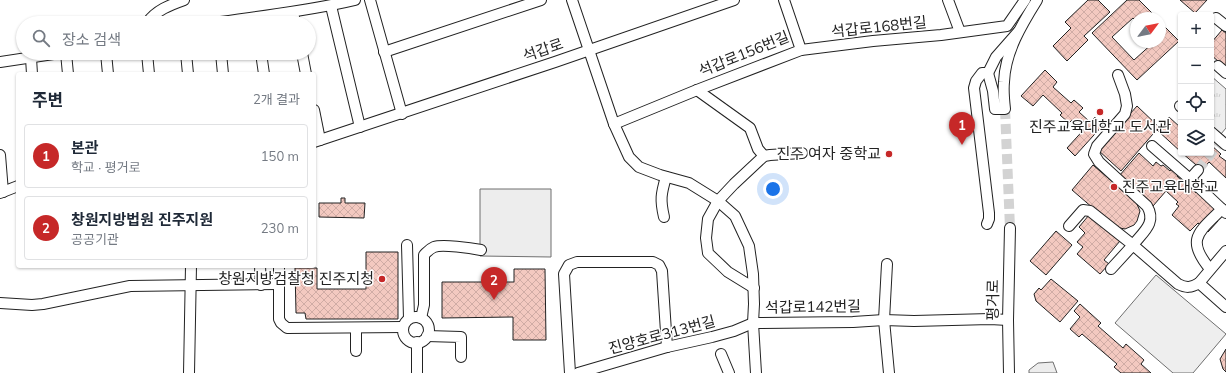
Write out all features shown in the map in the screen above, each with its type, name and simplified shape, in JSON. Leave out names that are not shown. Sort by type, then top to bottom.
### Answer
[{"type":"street","points":[[153,16],[164,7],[184,0]]},
{"type":"street","points":[[272,16],[331,6],[355,0]]},
{"type":"street","points":[[370,0],[402,114]]},
{"type":"street","points":[[384,52],[541,0]]},
{"type":"street","name":"석갑로142번길","points":[[572,0],[614,124],[629,157],[639,167],[689,184],[718,201],[735,216],[749,246],[754,288],[753,323],[853,322],[884,320],[1008,320]]},
{"type":"street","name":"석갑로","points":[[316,131],[317,141],[402,114],[734,0]]},
{"type":"street","name":"석갑로156번길","points":[[614,124],[696,90],[801,50],[784,0]]},
{"type":"street","points":[[948,0],[960,32]]},
{"type":"street","name":"석갑로168번길","points":[[801,50],[1007,26],[1025,0]]},
{"type":"street","points":[[1018,32],[996,57],[988,73],[993,91],[995,109],[1005,109],[1004,81],[1006,62],[1018,32],[1037,0]]},
{"type":"street","points":[[331,6],[360,127]]},
{"type":"street","points":[[293,12],[294,16]]},
{"type":"street","points":[[1216,18],[1226,26]]},
{"type":"street","points":[[0,62],[16,60]]},
{"type":"street","points":[[31,60],[32,72]]},
{"type":"street","points":[[67,60],[68,72]]},
{"type":"street","points":[[107,60],[108,72]]},
{"type":"street","points":[[148,60],[149,72]]},
{"type":"street","points":[[187,60],[188,72]]},
{"type":"street","points":[[221,60],[223,72]]},
{"type":"street","points":[[262,60],[264,72]]},
{"type":"street","points":[[303,60],[306,72]]},
{"type":"street","points":[[987,224],[990,219],[974,88],[976,81],[982,73],[988,73]]},
{"type":"street","points":[[1111,269],[1133,245],[1150,223],[1150,212],[1147,206],[1099,162],[1094,154],[1097,146],[1125,114],[1127,106],[1125,94],[1118,75]]},
{"type":"street","name":"석갑로156번길","points":[[696,90],[750,128],[758,149],[764,156]]},
{"type":"street","points":[[1214,134],[1224,141]]},
{"type":"street","points":[[1152,146],[1224,211],[1198,233],[1196,240],[1198,250],[1210,269]]},
{"type":"street","points":[[764,156],[802,153]]},
{"type":"street","points":[[0,155],[2,192],[16,187]]},
{"type":"street","name":"석갑로142번길","points":[[754,288],[728,272],[708,253],[706,238],[708,219],[718,201],[764,156]]},
{"type":"street","points":[[1190,179],[1198,170]]},
{"type":"street","points":[[664,217],[660,203],[666,177]]},
{"type":"street","points":[[1069,226],[1083,210],[1090,211],[1133,245],[1178,284],[1185,288],[1193,287],[1199,283],[1226,251]]},
{"type":"street","name":"평거로","points":[[1009,373],[1008,320],[1010,228]]},
{"type":"street","points":[[407,245],[406,323],[404,334],[413,342],[417,342],[427,336],[461,337],[461,356]]},
{"type":"street","points":[[421,318],[424,305],[424,255],[428,250],[435,246],[468,247],[481,250]]},
{"type":"street","points":[[570,373],[564,274],[569,265],[577,262],[653,262],[659,265],[662,271],[667,347]]},
{"type":"street","points":[[886,264],[884,320],[889,373]]},
{"type":"street","points":[[189,373],[192,285],[191,268]]},
{"type":"street","points":[[260,268],[261,285]]},
{"type":"street","points":[[279,268],[279,320],[287,328],[356,328],[406,323],[417,317],[425,320],[428,328],[427,336]]},
{"type":"street","points":[[1199,283],[1226,307]]},
{"type":"street","points":[[0,303],[32,306],[130,286],[279,284]]},
{"type":"street","points":[[753,323],[756,373]]},
{"type":"street","name":"진양호로313번길","points":[[578,373],[667,347],[734,331],[753,323]]},
{"type":"street","points":[[356,328],[356,351]]},
{"type":"street","points":[[417,342],[417,373]]},
{"type":"street","points":[[721,354],[729,373]]},
{"type":"green space","points":[[1214,79],[1226,89],[1226,128],[1221,134],[1214,128]]},
{"type":"green space","points":[[1156,275],[1226,334],[1193,373],[1173,373],[1115,323]]},
{"type":"shaded area","points":[[480,189],[551,189],[551,257],[480,256]]},
{"type":"shaded area","points":[[1053,362],[1057,373],[1029,373],[1029,370],[1038,363]]},
{"type":"building","points":[[1088,0],[1098,0],[1110,12],[1084,36],[1088,40],[1067,61],[1053,46],[1071,28],[1065,22]]},
{"type":"building","points":[[1127,0],[1139,0],[1151,12],[1130,12],[1130,21],[1112,37],[1134,60],[1147,48],[1166,48],[1166,28],[1178,40],[1178,42],[1137,80],[1092,33]]},
{"type":"building","points":[[1180,0],[1207,0],[1196,12],[1194,12]]},
{"type":"building","points":[[1222,30],[1226,33],[1226,68],[1214,58],[1214,39]]},
{"type":"building","points":[[1045,70],[1057,82],[1053,87],[1071,103],[1074,100],[1083,108],[1079,112],[1090,122],[1095,117],[1103,125],[1075,156],[1067,148],[1088,125],[1083,121],[1078,126],[1072,120],[1069,123],[1060,115],[1062,113],[1043,95],[1033,106],[1021,96]]},
{"type":"building","points":[[1137,106],[1159,127],[1121,171],[1098,150]]},
{"type":"building","points":[[1169,117],[1178,125],[1178,149],[1157,130]]},
{"type":"building","points":[[1214,148],[1221,154],[1219,156],[1226,161],[1226,178],[1209,162],[1202,170],[1186,156],[1214,156]]},
{"type":"building","points":[[1139,153],[1153,166],[1156,162],[1161,166],[1163,165],[1170,171],[1172,168],[1179,174],[1177,176],[1196,193],[1198,191],[1218,208],[1212,215],[1218,221],[1208,232],[1198,223],[1190,231],[1172,215],[1179,206],[1176,204],[1178,202],[1166,191],[1153,206],[1119,176]]},
{"type":"building","points":[[1093,165],[1136,202],[1140,211],[1134,225],[1125,229],[1115,227],[1072,190]]},
{"type":"building","points":[[341,198],[345,198],[345,203],[365,203],[364,218],[319,217],[319,203],[341,203]]},
{"type":"building","points":[[1089,215],[1120,241],[1104,260],[1109,264],[1100,274],[1077,254],[1083,247],[1077,242],[1085,233],[1079,227]]},
{"type":"building","points":[[1056,231],[1072,245],[1046,275],[1030,261]]},
{"type":"building","name":"창원지방검찰청 진주지청","points":[[366,252],[398,252],[398,319],[306,319],[305,313],[296,313],[295,268],[317,268],[317,289],[366,289]]},
{"type":"building","points":[[514,269],[545,269],[546,340],[513,340],[513,317],[442,318],[442,282],[514,282]]},
{"type":"building","points":[[1051,279],[1078,301],[1060,322],[1036,301],[1034,294],[1039,288],[1041,290]]},
{"type":"building","points":[[1080,304],[1101,323],[1098,326],[1123,348],[1126,344],[1144,360],[1141,364],[1151,373],[1121,373],[1114,367],[1117,364],[1082,334],[1079,337],[1070,329],[1080,317],[1074,311]]},
{"type":"building","points":[[1226,349],[1226,372],[1223,369],[1220,359]]},
{"type":"tunnel","points":[[1005,109],[1010,228]]},
{"type":"tunnel","points":[[1198,170],[1221,141]]},
{"type":"place","name":"진주교육대학교 도서관","points":[[1100,112]]},
{"type":"place","name":"본관","points":[[962,145]]},
{"type":"place","name":"진주 여자 중학교","points":[[889,154]]},
{"type":"place","name":"진주교육대학교","points":[[1114,187]]},
{"type":"place","name":"창원지방검찰청 진주지청","points":[[382,279]]},
{"type":"place","name":"창원지방법원 진주지원","points":[[494,300]]}]
